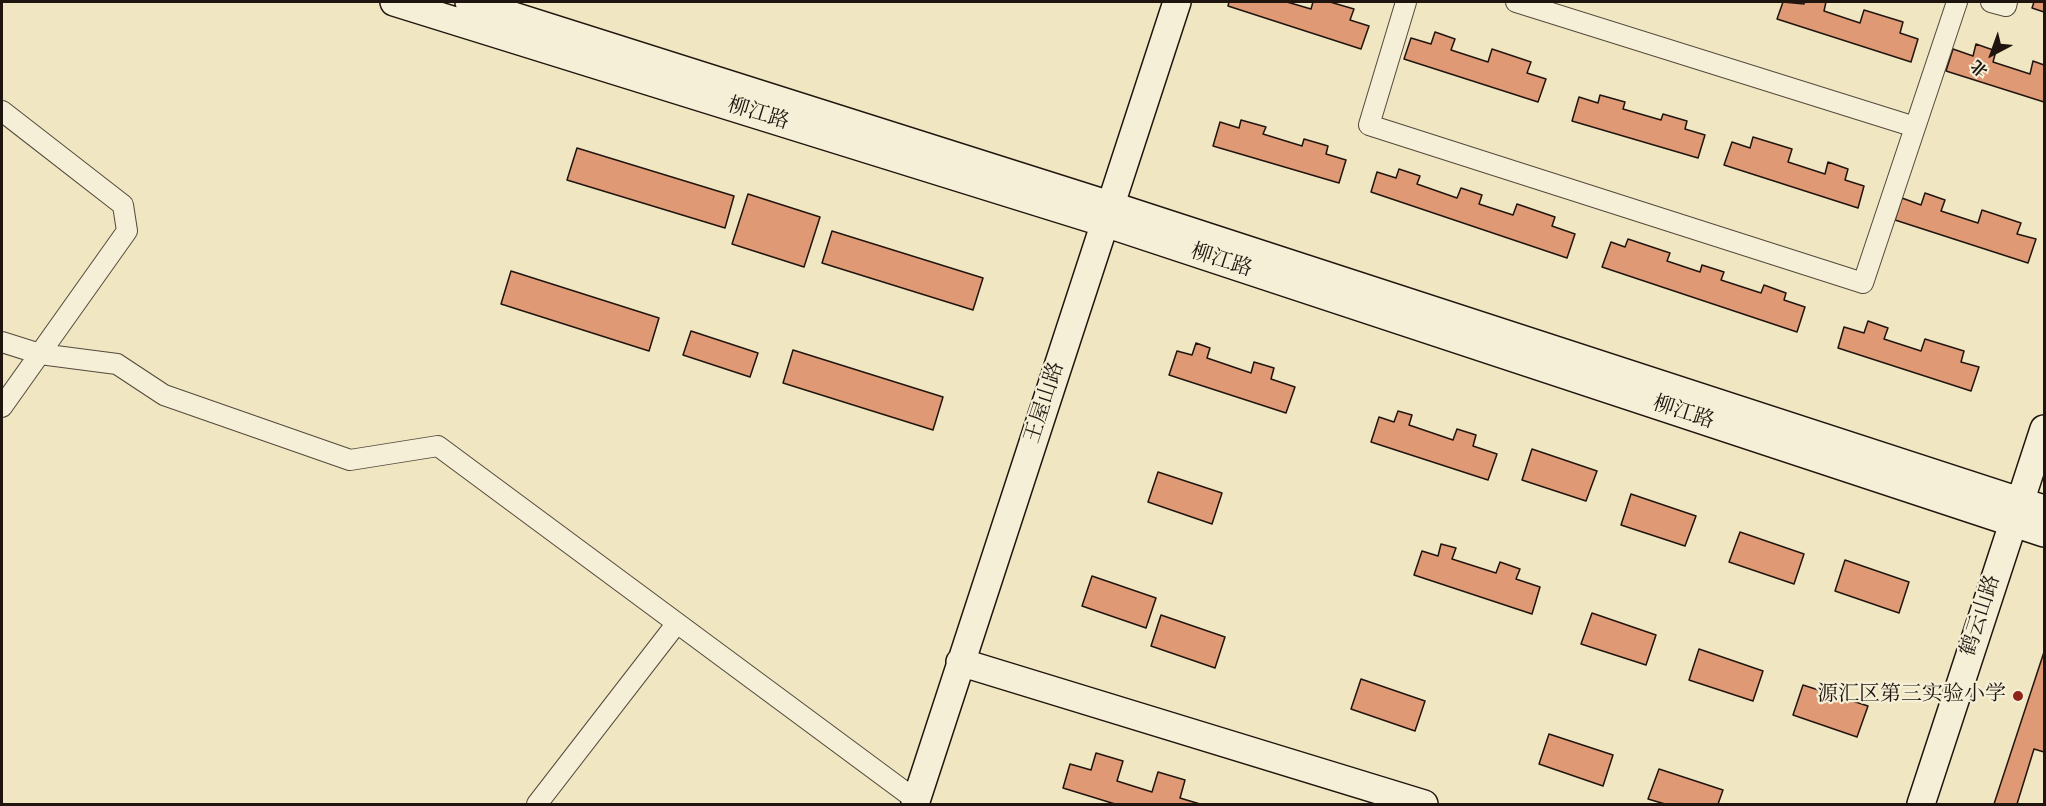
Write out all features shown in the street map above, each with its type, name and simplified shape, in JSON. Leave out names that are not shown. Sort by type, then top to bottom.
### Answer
[{"type":"street","name":"柳江路","points":[[394,2],[421,6],[1108,214]]},
{"type":"street","name":"柳江路","points":[[469,2],[1108,214],[2026,511],[2044,532]]},
{"type":"street","name":"王屋山路","points":[[916,802],[1177,2]]},
{"type":"street","points":[[1406,2],[1369,125],[1863,283],[1957,2]]},
{"type":"street","points":[[1516,2],[1915,128]]},
{"type":"street","points":[[1991,2],[2006,6],[2007,2]]},
{"type":"street","points":[[2,111],[123,206],[128,231],[2,407]]},
{"type":"street","points":[[2,342],[40,354],[117,364],[164,395],[350,460],[438,446],[916,802]]},
{"type":"street","name":"鹤云山路","points":[[1921,804],[2026,511],[2044,429]]},
{"type":"street","points":[[537,804],[677,623]]},
{"type":"street","points":[[960,662],[1424,804]]},
{"type":"building","points":[[1229,2],[1287,2],[1311,9],[1313,2],[1330,2],[1354,9],[1350,20],[1369,26],[1361,49],[1228,6]]},
{"type":"building","points":[[1783,2],[1804,4],[1805,2],[1826,2],[1824,11],[1860,23],[1864,10],[1903,22],[1900,33],[1918,39],[1911,62],[1777,19]]},
{"type":"building","points":[[2034,2],[2044,2],[2044,12],[2032,8]]},
{"type":"building","points":[[1435,32],[1455,39],[1451,50],[1488,62],[1492,49],[1531,62],[1527,73],[1546,79],[1538,102],[1404,59],[1411,38],[1431,44]]},
{"type":"building","points":[[1976,44],[1996,51],[1993,62],[2030,74],[2033,61],[2044,65],[2044,102],[1946,71],[1953,49],[1973,56]]},
{"type":"building","points":[[1600,95],[1625,102],[1623,109],[1661,120],[1663,114],[1687,121],[1685,129],[1705,135],[1698,158],[1572,121],[1579,97],[1598,103]]},
{"type":"building","points":[[1241,120],[1266,127],[1263,134],[1302,146],[1304,139],[1328,146],[1326,154],[1346,160],[1339,183],[1213,146],[1220,122],[1239,128]]},
{"type":"building","points":[[1753,137],[1792,149],[1788,162],[1825,174],[1828,162],[1848,169],[1845,180],[1864,186],[1858,208],[1724,165],[1732,142],[1750,148]]},
{"type":"building","points":[[577,148],[734,196],[725,228],[567,180]]},
{"type":"building","points":[[1399,169],[1420,176],[1417,184],[1457,198],[1461,188],[1482,195],[1479,204],[1513,215],[1517,204],[1555,217],[1552,226],[1575,234],[1567,258],[1371,192],[1377,172],[1396,178]]},
{"type":"building","points":[[1925,193],[1945,200],[1941,211],[1978,223],[1982,210],[2021,223],[2017,234],[2036,239],[2028,263],[1895,220],[1902,198],[1921,205]]},
{"type":"building","points":[[748,194],[820,217],[804,267],[732,244]]},
{"type":"building","points":[[832,231],[983,278],[973,310],[822,263]]},
{"type":"building","points":[[1628,239],[1670,253],[1667,261],[1700,272],[1702,265],[1724,272],[1721,280],[1761,293],[1764,285],[1786,293],[1784,300],[1805,307],[1797,332],[1602,267],[1611,242],[1625,247]]},
{"type":"building","points":[[511,271],[659,318],[649,351],[501,304]]},
{"type":"building","points":[[1868,321],[1888,328],[1884,339],[1921,351],[1925,339],[1964,351],[1961,362],[1979,367],[1971,391],[1838,348],[1844,327],[1864,333]]},
{"type":"building","points":[[691,331],[758,353],[750,377],[683,355]]},
{"type":"building","points":[[1196,343],[1210,348],[1207,358],[1251,373],[1254,362],[1274,368],[1271,379],[1295,387],[1286,413],[1169,375],[1177,351],[1192,355]]},
{"type":"building","points":[[793,350],[943,397],[933,430],[783,383]]},
{"type":"building","points":[[1398,411],[1412,415],[1409,425],[1453,440],[1457,429],[1476,435],[1473,446],[1497,454],[1488,480],[1371,442],[1379,417],[1394,422]]},
{"type":"building","points":[[1532,449],[1597,471],[1586,501],[1522,480]]},
{"type":"building","points":[[1158,472],[1222,493],[1212,524],[1148,502]]},
{"type":"building","points":[[1631,494],[1696,516],[1685,546],[1621,525]]},
{"type":"building","points":[[1740,532],[1804,554],[1794,584],[1729,562]]},
{"type":"building","points":[[1441,544],[1456,548],[1452,559],[1496,573],[1500,562],[1520,569],[1516,579],[1540,587],[1532,614],[1414,575],[1422,551],[1438,556]]},
{"type":"building","points":[[1845,560],[1909,582],[1899,613],[1835,591]]},
{"type":"building","points":[[1092,576],[1156,598],[1146,628],[1082,606]]},
{"type":"building","points":[[1592,613],[1656,635],[1646,665],[1581,644]]},
{"type":"building","points":[[1161,615],[1225,637],[1215,668],[1151,646]]},
{"type":"building","points":[[1699,649],[1763,671],[1753,701],[1689,680]]},
{"type":"building","points":[[2044,652],[2044,752],[2034,749],[2017,804],[1994,804]]},
{"type":"building","points":[[1361,679],[1425,701],[1415,731],[1351,709]]},
{"type":"building","points":[[1803,685],[1868,706],[1857,737],[1793,715]]},
{"type":"building","points":[[1549,734],[1613,755],[1603,786],[1539,764]]},
{"type":"building","points":[[1096,753],[1123,761],[1117,781],[1152,792],[1158,772],[1185,780],[1180,798],[1200,804],[1115,804],[1063,788],[1070,764],[1091,770]]},
{"type":"building","points":[[1659,769],[1723,790],[1718,804],[1665,804],[1648,799]]},
{"type":"place","name":"源汇区第三实验小学","points":[[2018,696]]}]
